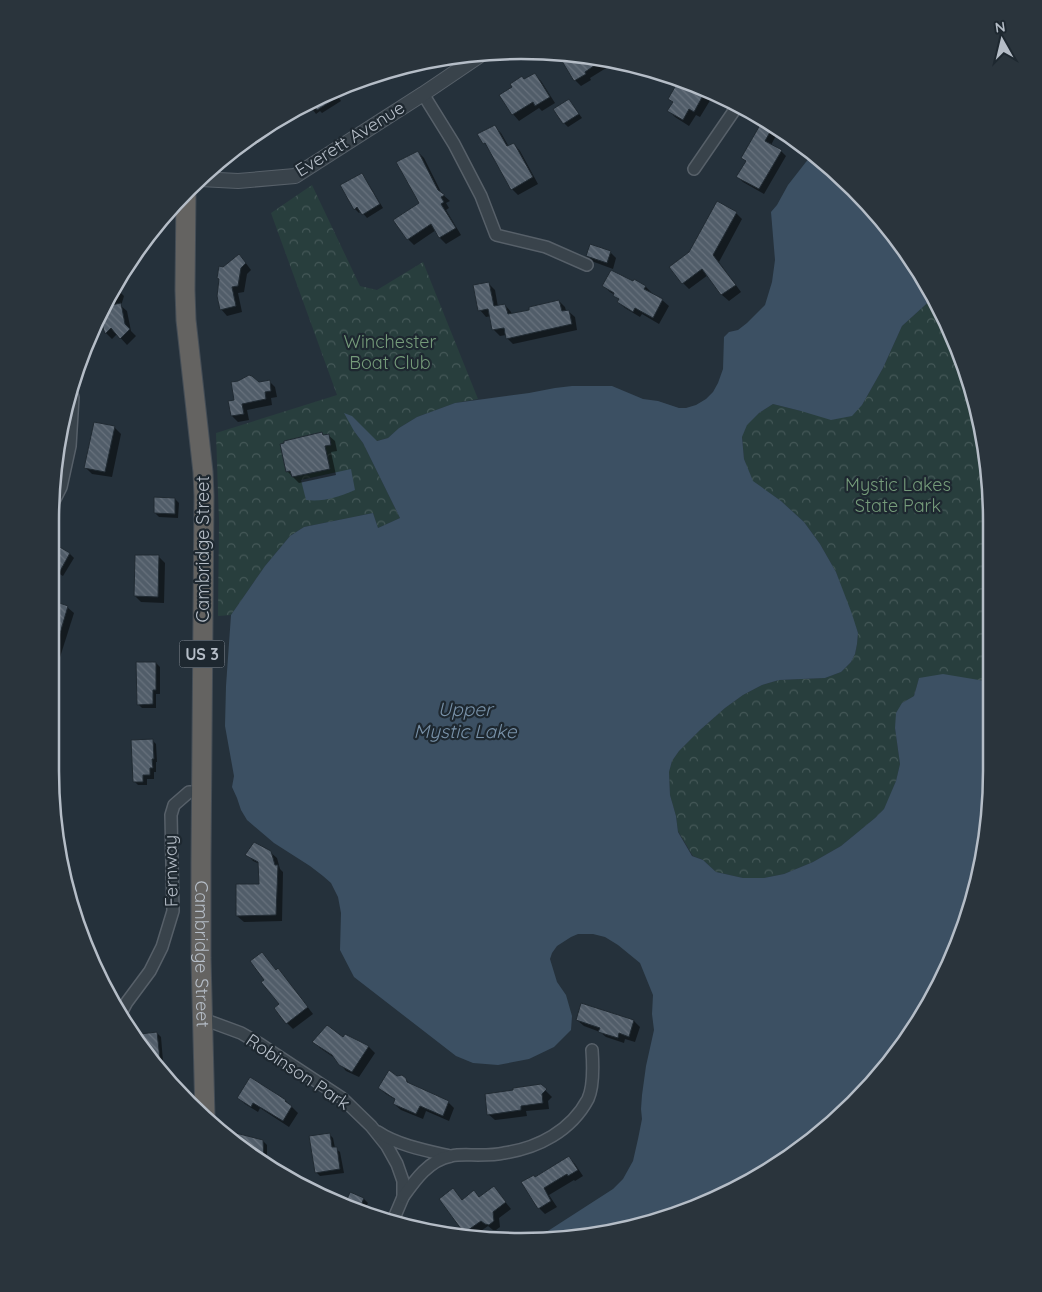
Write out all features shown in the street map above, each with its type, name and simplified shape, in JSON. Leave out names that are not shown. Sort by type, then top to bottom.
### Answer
[{"type":"highway","name":"Cambridge Street","points":[[186,202],[186,320],[204,480],[201,792],[205,1108]]},
{"type":"street","name":"Everett Avenue","points":[[209,179],[238,181],[295,176],[423,94],[467,62]]},
{"type":"street","points":[[423,94],[454,144],[481,196],[496,235],[546,247],[587,265]]},
{"type":"street","points":[[694,170],[734,111]]},
{"type":"street","points":[[60,488],[70,446],[72,414]]},
{"type":"street","name":"Fernway","points":[[124,1007],[150,971],[162,947],[173,911],[171,815],[174,805],[188,792],[201,792]]},
{"type":"street","name":"Robinson Park","points":[[203,1020],[241,1033],[260,1044],[342,1098],[371,1126],[387,1146],[397,1164],[403,1181],[403,1197],[395,1215]]},
{"type":"street","points":[[371,1126],[387,1138],[450,1156],[480,1156],[505,1153],[535,1144],[553,1137],[564,1129],[574,1119],[588,1098],[593,1073],[592,1050]]},
{"type":"street","points":[[403,1197],[420,1174],[436,1162],[450,1156]]},
{"type":"green space","name":"Winchester Boat Club","points":[[312,185],[360,286],[377,290],[423,262],[478,399],[455,403],[417,417],[399,428],[388,438],[376,441],[357,421],[354,431],[363,443],[400,518],[378,528],[373,513],[304,527],[290,536],[265,566],[231,615],[218,616],[219,522],[216,433],[337,395],[271,213]]},
{"type":"green space","name":"Mystic Lakes State Park","points":[[928,302],[959,372],[974,431],[982,491],[983,681],[919,678],[914,696],[902,703],[895,728],[900,764],[896,781],[884,809],[841,846],[813,862],[784,874],[764,878],[743,878],[716,872],[703,860],[693,856],[678,831],[670,795],[669,772],[672,761],[679,751],[700,730],[743,695],[762,685],[779,680],[825,678],[841,672],[851,662],[855,654],[858,633],[836,572],[820,544],[804,522],[781,501],[752,481],[744,459],[742,436],[747,424],[773,404],[801,411],[862,405],[883,368],[902,326]]},
{"type":"water","name":"Upper Mystic Lake","points":[[808,159],[826,173],[869,216],[888,240],[928,302],[902,326],[883,368],[862,405],[852,416],[831,420],[773,404],[759,413],[747,425],[742,437],[744,459],[753,481],[781,501],[804,522],[820,544],[836,572],[852,614],[858,633],[857,644],[851,662],[841,672],[825,678],[779,680],[762,685],[743,695],[725,708],[679,751],[672,761],[669,772],[670,795],[678,832],[692,856],[703,860],[716,872],[743,878],[764,878],[784,874],[813,862],[841,846],[884,809],[896,781],[900,764],[895,728],[896,713],[902,703],[914,696],[919,678],[943,674],[983,681],[982,801],[974,861],[959,920],[936,975],[921,1002],[905,1028],[869,1076],[826,1119],[778,1155],[725,1186],[698,1198],[670,1209],[611,1224],[546,1232],[613,1189],[623,1179],[633,1161],[642,1119],[642,1095],[654,1030],[652,1014],[653,995],[640,963],[618,945],[605,937],[593,934],[578,934],[557,946],[550,959],[557,982],[566,995],[572,1016],[571,1030],[554,1047],[529,1059],[498,1065],[473,1063],[456,1056],[354,977],[340,950],[341,913],[338,897],[331,883],[310,866],[274,843],[247,820],[232,787],[234,776],[225,726],[231,615],[265,566],[290,536],[304,527],[373,513],[378,528],[400,518],[363,443],[344,413],[352,416],[377,441],[388,438],[399,428],[417,417],[455,403],[555,388],[612,386],[643,399],[658,401],[679,408],[696,405],[706,399],[713,392],[723,369],[724,337],[729,332],[738,330],[747,323],[765,305],[772,282],[775,260],[771,212],[788,185]]},
{"type":"water","points":[[351,469],[355,490],[331,498],[306,500],[301,480]]},
{"type":"building","points":[[562,61],[595,65],[585,72],[586,74],[574,81]]},
{"type":"building","points":[[535,73],[550,97],[535,106],[533,102],[512,115],[499,95],[512,87],[510,84],[522,76],[524,79]]},
{"type":"building","points":[[676,85],[703,96],[694,112],[689,109],[683,120],[667,111],[673,102],[668,99]]},
{"type":"building","points":[[341,95],[317,110],[315,107]]},
{"type":"building","points":[[569,99],[579,114],[563,124],[553,109]]},
{"type":"building","points":[[495,125],[507,146],[514,143],[533,177],[511,190],[485,143],[483,144],[477,134]]},
{"type":"building","points":[[760,126],[770,132],[765,141],[782,150],[759,189],[736,177],[746,161],[741,158]]},
{"type":"building","points":[[418,151],[438,190],[445,195],[441,197],[444,202],[441,204],[456,228],[439,238],[431,224],[407,240],[393,220],[419,203],[396,162]]},
{"type":"building","points":[[362,173],[380,204],[362,215],[357,207],[354,210],[340,185]]},
{"type":"building","points":[[717,201],[737,212],[713,255],[736,285],[721,295],[702,269],[682,284],[669,267],[689,252]]},
{"type":"building","points":[[590,244],[611,251],[607,263],[586,256]]},
{"type":"building","points":[[239,254],[246,263],[241,268],[238,286],[232,287],[236,306],[220,310],[217,296],[219,266],[223,267]]},
{"type":"building","points":[[611,270],[633,281],[634,279],[646,286],[644,289],[663,299],[653,318],[635,308],[633,312],[617,302],[619,299],[613,296],[614,293],[602,286]]},
{"type":"building","points":[[489,282],[494,306],[505,304],[508,314],[529,310],[529,307],[559,300],[562,311],[569,310],[572,324],[506,339],[504,328],[492,330],[488,309],[478,311],[473,285]]},
{"type":"building","points":[[121,303],[125,324],[130,329],[120,339],[111,328],[105,334],[102,325],[113,305]]},
{"type":"building","points":[[249,375],[259,382],[270,380],[271,391],[265,392],[266,399],[242,404],[244,414],[231,416],[228,401],[234,400],[231,382],[238,381]]},
{"type":"building","points":[[94,422],[115,426],[105,472],[84,468]]},
{"type":"building","points":[[322,432],[323,435],[329,434],[331,445],[325,446],[330,469],[292,477],[290,471],[286,472],[280,444],[284,443],[284,441]]},
{"type":"building","points":[[154,497],[175,498],[175,514],[154,513]]},
{"type":"building","points":[[59,547],[70,553],[59,573]]},
{"type":"building","points":[[135,555],[159,555],[158,597],[134,596]]},
{"type":"building","points":[[59,603],[68,606],[59,637]]},
{"type":"building","points":[[136,662],[156,662],[156,690],[153,690],[153,704],[137,705]]},
{"type":"building","points":[[153,739],[154,759],[152,759],[153,768],[150,768],[150,775],[143,775],[143,782],[133,782],[131,740]]},
{"type":"building","points":[[254,842],[271,851],[275,865],[278,865],[276,915],[236,916],[236,884],[259,884],[258,862],[245,855]]},
{"type":"building","points":[[262,952],[276,970],[278,968],[308,1007],[286,1024],[274,1008],[279,1004],[261,982],[264,980],[250,961]]},
{"type":"building","points":[[581,1003],[634,1020],[629,1037],[619,1033],[618,1038],[598,1032],[600,1028],[576,1020]]},
{"type":"building","points":[[327,1025],[343,1037],[345,1034],[369,1046],[352,1072],[339,1065],[332,1055],[312,1042]]},
{"type":"building","points":[[157,1032],[160,1060],[154,1052],[141,1034]]},
{"type":"building","points":[[389,1070],[397,1076],[402,1075],[406,1078],[407,1082],[449,1101],[443,1116],[420,1106],[416,1114],[393,1104],[395,1099],[378,1088]]},
{"type":"building","points":[[250,1077],[286,1100],[292,1106],[283,1121],[253,1103],[251,1107],[237,1098]]},
{"type":"building","points":[[541,1084],[547,1089],[542,1094],[543,1103],[521,1106],[521,1110],[487,1115],[485,1094]]},
{"type":"building","points":[[233,1132],[263,1140],[264,1155]]},
{"type":"building","points":[[330,1133],[332,1147],[337,1147],[340,1169],[315,1173],[309,1136]]},
{"type":"building","points":[[569,1156],[578,1170],[568,1176],[567,1174],[544,1188],[551,1201],[538,1209],[521,1182],[534,1175],[535,1177]]},
{"type":"building","points":[[494,1186],[506,1202],[493,1212],[494,1221],[489,1225],[481,1221],[469,1230],[461,1229],[439,1199],[453,1188],[462,1200],[474,1190],[479,1197]]},
{"type":"building","points":[[350,1192],[364,1198],[361,1205],[347,1199]]}]
